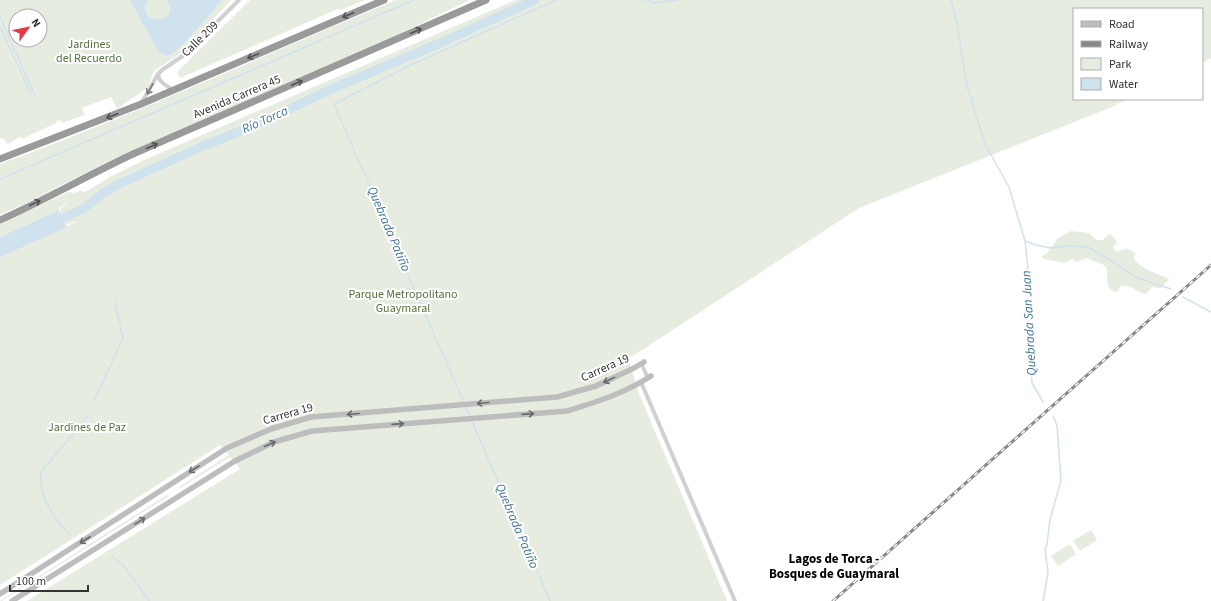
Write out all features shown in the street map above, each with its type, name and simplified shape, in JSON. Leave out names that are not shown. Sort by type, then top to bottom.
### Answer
[{"type":"highway","points":[[0,159],[141,104],[384,0]]},
{"type":"highway","name":"Avenida Carrera 45","points":[[0,220],[133,154],[486,0]]},
{"type":"main road","name":"Carrera 19","points":[[0,594],[227,448],[271,429],[311,417],[557,397],[596,386],[642,363]]},
{"type":"main road","name":"Carrera 19","points":[[12,601],[235,461],[274,442],[312,431],[567,411],[604,400],[650,377]]},
{"type":"street","name":"Calle 209","points":[[141,104],[158,74],[184,55],[239,0]]},
{"type":"street","points":[[158,74],[162,83],[174,90]]},
{"type":"street","points":[[642,363],[650,377]]},
{"type":"street","points":[[641,382],[735,601]]},
{"type":"green space","name":"Jardines del Recuerdo","points":[[0,0],[231,0],[185,50],[154,71],[148,87],[117,109],[111,97],[82,108],[85,115],[62,123],[58,120],[56,123],[22,139],[20,137],[8,144],[3,138],[0,139]]},
{"type":"green space","points":[[250,0],[365,0],[338,11],[340,8],[180,78],[177,72]]},
{"type":"green space","points":[[396,0],[470,0],[395,36],[113,159],[0,215],[0,164],[149,105]]},
{"type":"green space","name":"Parque Metropolitano Guaymaral","points":[[516,0],[1211,0],[1211,58],[1203,62],[1203,8],[1073,8],[1073,100],[1125,100],[1112,107],[859,208],[628,358],[640,396],[727,601],[27,601],[240,469],[230,457],[180,488],[179,487],[229,455],[220,445],[0,585],[0,257],[76,222],[75,221],[67,225],[60,211],[61,208],[69,202],[60,207],[59,210],[0,237],[0,224],[69,192],[76,193],[81,190],[82,192],[87,191],[110,177],[144,160]]},
{"type":"green space","points":[[1071,231],[1089,233],[1096,240],[1103,240],[1109,234],[1114,237],[1117,242],[1113,248],[1116,252],[1125,249],[1132,251],[1135,253],[1134,259],[1137,263],[1150,271],[1169,279],[1161,288],[1152,287],[1146,294],[1125,286],[1121,286],[1117,292],[1109,288],[1107,269],[1102,264],[1086,258],[1076,262],[1072,259],[1064,263],[1044,259],[1042,256],[1047,253],[1058,238]]},
{"type":"green space","points":[[167,495],[169,496],[0,601]]},
{"type":"green space","points":[[1091,530],[1097,540],[1080,551],[1073,541]]},
{"type":"green space","points":[[1070,544],[1076,554],[1058,566],[1051,556]]},
{"type":"water","points":[[130,0],[148,0],[145,8],[147,14],[152,18],[158,19],[164,18],[169,14],[170,8],[167,0],[222,0],[187,40],[173,53],[167,56],[159,52],[155,46]]},
{"type":"water","points":[[59,210],[67,227],[0,257],[0,237]]},
{"type":"waterway","points":[[0,179],[414,0]]},
{"type":"waterway","name":"Río Torca","points":[[52,224],[86,207],[102,194],[117,185],[203,146],[263,122],[329,90],[438,44],[535,0]]},
{"type":"waterway","name":"Quebrada Patiño","points":[[464,403],[334,104],[411,65],[556,0]]},
{"type":"waterway","name":"Quebrada Patiño","points":[[646,0],[655,3],[677,0]]},
{"type":"waterway","name":"Quebrada San Juan","points":[[951,0],[957,23],[967,86],[985,144],[1009,187],[1025,241],[1028,270],[1032,383],[1043,402]]},
{"type":"waterway","points":[[0,17],[35,96]]},
{"type":"waterway","points":[[0,27],[31,94]]},
{"type":"waterway","name":"Quebrada San Juan","points":[[1025,241],[1050,248],[1068,246],[1088,247],[1135,277],[1171,289]]},
{"type":"waterway","name":"Quebrada San Juan","points":[[1183,297],[1211,312]]},
{"type":"waterway","points":[[94,400],[123,339],[115,302]]},
{"type":"waterway","name":"Quebrada Patiño","points":[[465,406],[470,418]]},
{"type":"waterway","points":[[70,535],[58,522],[44,498],[41,472],[88,416]]},
{"type":"waterway","name":"Quebrada San Juan","points":[[1043,601],[1048,573],[1045,549],[1050,519],[1061,481],[1057,425],[1053,416]]},
{"type":"waterway","name":"Quebrada Patiño","points":[[472,421],[550,601]]},
{"type":"waterway","points":[[112,556],[124,566],[149,601]]},
{"type":"railway","points":[[833,601],[1211,265]]},
{"type":"district","name":"Lagos de Torca - Bosques de Guaymaral","points":[[834,566]]},
{"type":"park label","name":"Jardines de Paz","points":[[87,427]]}]
